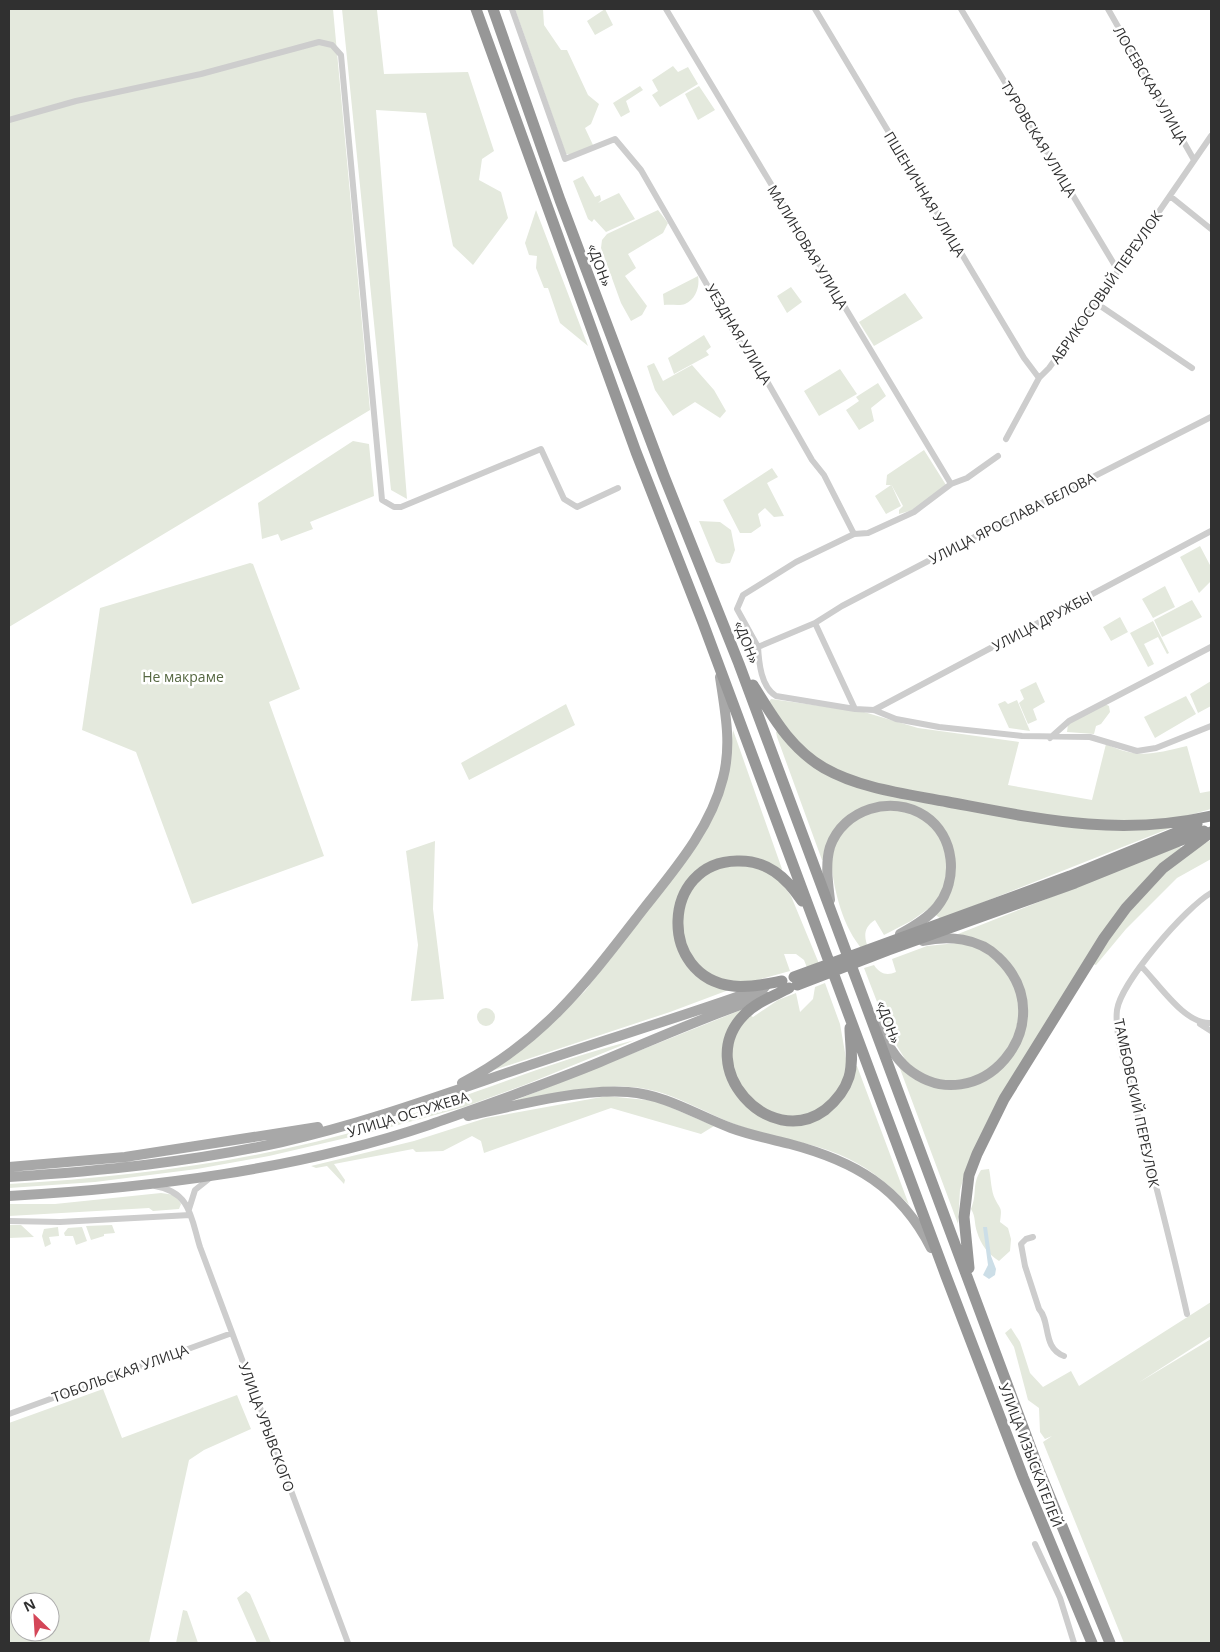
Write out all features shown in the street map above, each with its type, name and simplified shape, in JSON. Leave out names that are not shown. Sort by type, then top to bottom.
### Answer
[{"type":"highway","points":[[476,9],[603,361],[946,1276]]},
{"type":"highway","name":"«ДОН»","points":[[493,9],[600,307],[739,664],[972,1287]]},
{"type":"highway","points":[[739,664],[769,713],[796,746],[824,768],[866,785],[962,804],[1088,825],[1153,825],[1211,817]]},
{"type":"highway","points":[[849,1018],[851,1069],[846,1085],[837,1099],[821,1113],[800,1120],[782,1119],[759,1111],[746,1101],[732,1080],[728,1063],[728,1043],[734,1028],[748,1010],[790,983],[1070,876],[1211,817]]},
{"type":"highway","points":[[886,946],[1075,883],[1211,828]]},
{"type":"highway","points":[[972,1287],[964,1217],[965,1198],[969,1176],[977,1154],[1004,1100],[1104,938],[1126,908],[1163,868],[1211,832]]},
{"type":"highway","points":[[790,983],[732,986],[714,981],[699,972],[685,954],[679,938],[678,910],[685,892],[696,878],[716,864],[735,861],[759,863],[777,872],[785,880],[812,918]]},
{"type":"highway","name":"УЛИЦА ИЗЫСКАТЕЛЕЙ","points":[[946,1276],[1023,1477],[1092,1643]]},
{"type":"highway","name":"УЛИЦА ИЗЫСКАТЕЛЕЙ","points":[[972,1287],[1039,1470],[1110,1643]]},
{"type":"main road","points":[[434,1097],[509,1055],[564,1006],[608,955],[696,838],[718,796],[727,759],[728,728],[717,662]]},
{"type":"main road","points":[[831,911],[828,856],[833,840],[846,823],[859,813],[882,805],[904,807],[926,816],[940,830],[949,846],[952,865],[949,883],[940,904],[932,913],[886,946]]},
{"type":"main road","points":[[868,1010],[902,1063],[918,1075],[946,1084],[973,1081],[994,1070],[1014,1048],[1021,1032],[1024,1012],[1018,983],[1011,970],[986,948],[961,940],[941,938],[886,946]]},
{"type":"main road","name":"УЛИЦА ОСТУЖЕВА","points":[[9,1177],[98,1171],[222,1154],[291,1140],[380,1116],[605,1040],[790,983]]},
{"type":"main road","name":"УЛИЦА ОСТУЖЕВА","points":[[9,1196],[87,1192],[148,1184],[319,1155],[428,1125],[540,1085],[790,983]]},
{"type":"main road","points":[[428,1125],[595,1092],[627,1091],[662,1098],[732,1128],[817,1152],[864,1172],[899,1201],[927,1239],[946,1276]]},
{"type":"main road","points":[[9,1167],[124,1157],[188,1149],[380,1116]]},
{"type":"street","name":"УЕЗДНАЯ УЛИЦА","points":[[512,9],[565,159],[574,158],[615,139],[641,170],[741,344],[768,383],[812,460],[824,475],[854,534]]},
{"type":"street","name":"МАЛИНОВАЯ УЛИЦА","points":[[666,9],[951,484]]},
{"type":"street","name":"ПШЕНИЧНАЯ УЛИЦА","points":[[815,9],[1014,341],[1039,378]]},
{"type":"street","name":"ТУРОВСКАЯ УЛИЦА","points":[[961,9],[1117,269]]},
{"type":"street","name":"ЛОСЕВСКАЯ УЛИЦА","points":[[1108,9],[1194,160]]},
{"type":"street","points":[[9,120],[76,101],[201,74],[319,42],[332,45],[341,55],[382,500],[394,506],[401,506],[541,449],[564,499],[577,507],[618,488]]},
{"type":"street","name":"АБРИКОСОВЫЙ ПЕРЕУЛОК","points":[[1006,439],[1039,378],[1049,368],[1096,303],[1117,269],[1211,136]]},
{"type":"street","points":[[1170,196],[1211,229]]},
{"type":"street","points":[[1096,303],[1192,368]]},
{"type":"street","name":"УЛИЦА ЯРОСЛАВА БЕЛОВА","points":[[758,647],[815,623],[842,606],[1211,417]]},
{"type":"street","points":[[998,456],[967,478],[951,484],[914,512],[868,533],[854,534],[796,562],[754,587],[740,598],[737,609],[758,647],[763,678],[769,692],[776,696],[855,710],[874,710],[886,717],[911,723],[1050,738],[1090,737],[1128,750],[1156,748],[1211,726]]},
{"type":"street","name":"УЛИЦА ДРУЖБЫ","points":[[874,710],[1211,531]]},
{"type":"street","points":[[815,623],[855,710]]},
{"type":"street","points":[[1050,738],[1069,721],[1211,647]]},
{"type":"street","name":"ТАМБОВСКИЙ ПЕРЕУЛОК","points":[[1187,1314],[1117,1022],[1118,1004],[1124,991],[1141,966],[1171,930],[1211,894]]},
{"type":"street","points":[[1141,966],[1180,1010],[1211,1031]]},
{"type":"street","points":[[1199,1023],[1211,1023]]},
{"type":"street","points":[[9,1221],[60,1222],[189,1213],[195,1190],[204,1182],[221,1173]]},
{"type":"street","name":"УЛИЦА УРЫВСКОГО","points":[[148,1184],[175,1192],[182,1197],[189,1213],[348,1643]]},
{"type":"street","points":[[1034,1238],[1026,1239],[1021,1244],[1025,1266],[1039,1309],[1044,1315],[1048,1340],[1053,1349],[1064,1356]]},
{"type":"street","name":"ТОБОЛЬСКАЯ УЛИЦА","points":[[9,1414],[232,1333]]},
{"type":"street","points":[[1035,1544],[1060,1598],[1074,1643]]},
{"type":"green space","points":[[9,9],[333,9],[370,410],[9,627]]},
{"type":"green space","points":[[342,9],[384,9],[377,10],[384,74],[468,72],[494,151],[482,159],[479,180],[501,192],[508,218],[473,265],[453,246],[426,113],[376,110],[407,499],[391,490]]},
{"type":"green space","points":[[515,9],[543,9],[544,25],[561,50],[567,50],[588,95],[599,104],[591,124],[585,128],[593,145],[573,155],[566,154]]},
{"type":"green space","points":[[605,9],[613,25],[595,35],[587,21]]},
{"type":"green space","points":[[673,66],[678,72],[688,67],[698,84],[660,107],[652,95],[658,91],[652,80]]},
{"type":"green space","points":[[640,86],[643,90],[626,101],[630,112],[621,117],[613,103]]},
{"type":"green space","points":[[699,86],[715,110],[698,120],[685,94]]},
{"type":"green space","points":[[583,176],[595,197],[600,195],[601,200],[598,203],[619,193],[635,219],[606,232],[594,219],[592,222],[588,219],[573,181]]},
{"type":"green space","points":[[536,210],[588,346],[560,323],[548,288],[544,288],[536,268],[537,256],[529,255],[525,243]]},
{"type":"green space","points":[[658,210],[668,223],[663,233],[628,254],[636,268],[625,276],[647,306],[642,315],[631,321],[621,303],[601,248],[602,240],[607,234]]},
{"type":"green space","points":[[698,276],[696,292],[689,302],[683,305],[664,305],[663,294]]},
{"type":"green space","points":[[791,287],[802,302],[787,313],[777,296]]},
{"type":"green space","points":[[905,293],[923,318],[874,346],[859,322]]},
{"type":"green space","points":[[704,335],[711,347],[706,351],[709,355],[674,374],[668,358]]},
{"type":"green space","points":[[654,363],[663,381],[692,365],[714,390],[726,411],[720,418],[695,402],[673,416],[655,390],[647,366]]},
{"type":"green space","points":[[840,369],[857,394],[819,416],[804,391]]},
{"type":"green space","points":[[878,383],[886,396],[871,408],[874,421],[859,430],[846,410],[859,401],[856,397]]},
{"type":"green space","points":[[353,441],[369,444],[374,496],[310,522],[313,529],[281,541],[278,534],[262,539],[258,503]]},
{"type":"green space","points":[[924,450],[946,485],[913,510],[899,514],[899,510],[903,506],[891,484],[901,506],[886,514],[875,496],[891,485],[886,485],[887,475]]},
{"type":"green space","points":[[772,468],[778,477],[767,483],[784,516],[774,517],[765,508],[758,514],[761,526],[751,533],[740,533],[723,500]]},
{"type":"green space","points":[[699,521],[720,522],[731,530],[735,550],[730,563],[722,564],[716,562]]},
{"type":"green space","points":[[1200,546],[1211,567],[1211,581],[1199,593],[1180,557]]},
{"type":"green space","name":"Не макраме","points":[[250,563],[253,564],[300,689],[269,702],[324,856],[192,904],[136,752],[82,730],[100,608]]},
{"type":"green space","points":[[1165,586],[1175,607],[1153,618],[1142,599]]},
{"type":"green space","points":[[1192,600],[1202,617],[1162,637],[1154,620]]},
{"type":"green space","points":[[1120,617],[1128,632],[1111,641],[1103,627]]},
{"type":"green space","points":[[1153,621],[1169,653],[1167,654],[1158,637],[1144,644],[1154,664],[1148,667],[1130,633]]},
{"type":"green space","points":[[1211,681],[1211,706],[1198,713],[1190,694]]},
{"type":"green space","points":[[1036,682],[1045,702],[1033,709],[1037,720],[1028,724],[1019,703],[1024,699],[1020,690]]},
{"type":"green space","points":[[1186,696],[1196,714],[1155,738],[1144,717]]},
{"type":"green space","points":[[771,699],[864,712],[918,728],[1019,742],[1008,785],[1092,800],[1106,744],[1127,752],[1146,754],[1187,746],[1200,793],[1211,791],[1211,809],[1186,816],[1173,827],[941,919],[928,909],[911,921],[884,935],[875,920],[866,929],[865,936],[868,948],[863,950],[850,931],[841,909],[834,885],[831,862],[822,860],[777,737],[776,732],[784,726],[769,702]]},
{"type":"green space","points":[[1017,700],[1030,731],[1009,728],[998,704],[1005,701],[1008,704]]},
{"type":"green space","points":[[566,704],[575,725],[469,780],[461,763]]},
{"type":"green space","points":[[1105,704],[1109,706],[1110,712],[1101,724],[1096,726],[1094,734],[1067,732],[1068,724]]},
{"type":"green space","points":[[733,730],[782,869],[777,877],[791,896],[820,966],[808,970],[804,960],[796,954],[784,954],[790,971],[750,982],[670,1012],[494,1070],[528,1045],[585,991],[701,837],[732,740]]},
{"type":"green space","points":[[1211,840],[1211,859],[1177,878],[1126,929],[1096,965],[1093,964],[1130,911],[1159,878],[1175,863]]},
{"type":"green space","points":[[435,841],[433,909],[444,999],[411,1001],[418,945],[406,851]]},
{"type":"green space","points":[[1180,846],[1181,848],[1157,869],[1125,903],[1096,942],[965,1173],[960,1190],[958,1224],[899,1066],[905,1059],[889,1033],[864,968],[874,965],[884,973],[896,972],[892,959],[927,946],[957,943],[958,934]]},
{"type":"green space","points":[[825,983],[840,1024],[847,1064],[857,1066],[909,1205],[866,1168],[836,1153],[740,1126],[659,1092],[630,1087],[599,1087],[567,1091],[506,1104],[741,1010],[753,1017],[778,1000],[796,993],[800,1012],[813,999],[815,987]]},
{"type":"green space","points":[[482,1008],[490,1008],[495,1013],[493,1024],[482,1026],[477,1021],[477,1013]]},
{"type":"green space","points":[[635,1040],[527,1084],[464,1107],[376,1131],[269,1156],[197,1169],[95,1182],[9,1188],[9,1184],[149,1172],[241,1158],[332,1138],[409,1115],[570,1059]]},
{"type":"green space","points":[[607,1096],[656,1101],[714,1126],[701,1134],[611,1108],[484,1153],[481,1141],[472,1136],[443,1151],[416,1152],[413,1149],[334,1164],[345,1180],[344,1184],[327,1166],[316,1168],[311,1166],[414,1141],[486,1118]]},
{"type":"green space","points":[[989,1169],[994,1196],[1001,1213],[1000,1222],[1008,1228],[1011,1239],[1010,1251],[999,1261],[983,1245],[976,1229],[971,1209],[978,1176],[981,1170]]},
{"type":"green space","points":[[161,1193],[175,1195],[181,1204],[179,1209],[153,1211],[149,1208],[9,1216],[9,1204],[55,1204]]},
{"type":"green space","points":[[9,1225],[21,1225],[34,1237],[9,1238]]},
{"type":"green space","points":[[112,1225],[115,1233],[104,1234],[104,1236],[91,1240],[86,1226]]},
{"type":"green space","points":[[58,1227],[59,1236],[49,1237],[51,1244],[45,1247],[42,1236],[44,1229]]},
{"type":"green space","points":[[82,1227],[87,1241],[76,1245],[73,1236],[65,1236],[64,1233],[68,1228]]},
{"type":"green space","points":[[1211,1302],[1211,1336],[1138,1383],[1211,1339],[1211,1643],[1124,1643],[1043,1442],[1052,1436],[1045,1439],[1040,1432],[1039,1408],[1028,1400],[1014,1347],[1005,1333],[1011,1328],[1020,1342],[1030,1373],[1043,1387],[1071,1371],[1079,1386]]},
{"type":"green space","points":[[103,1389],[122,1438],[237,1395],[251,1429],[204,1450],[189,1460],[149,1643],[9,1643],[9,1423]]},
{"type":"green space","points":[[246,1591],[250,1594],[271,1643],[257,1643],[237,1598]]},
{"type":"green space","points":[[183,1610],[187,1611],[198,1643],[176,1643]]},
{"type":"shaded area","points":[[983,1227],[987,1227],[991,1256],[996,1269],[995,1275],[989,1279],[983,1275],[988,1265]]}]
